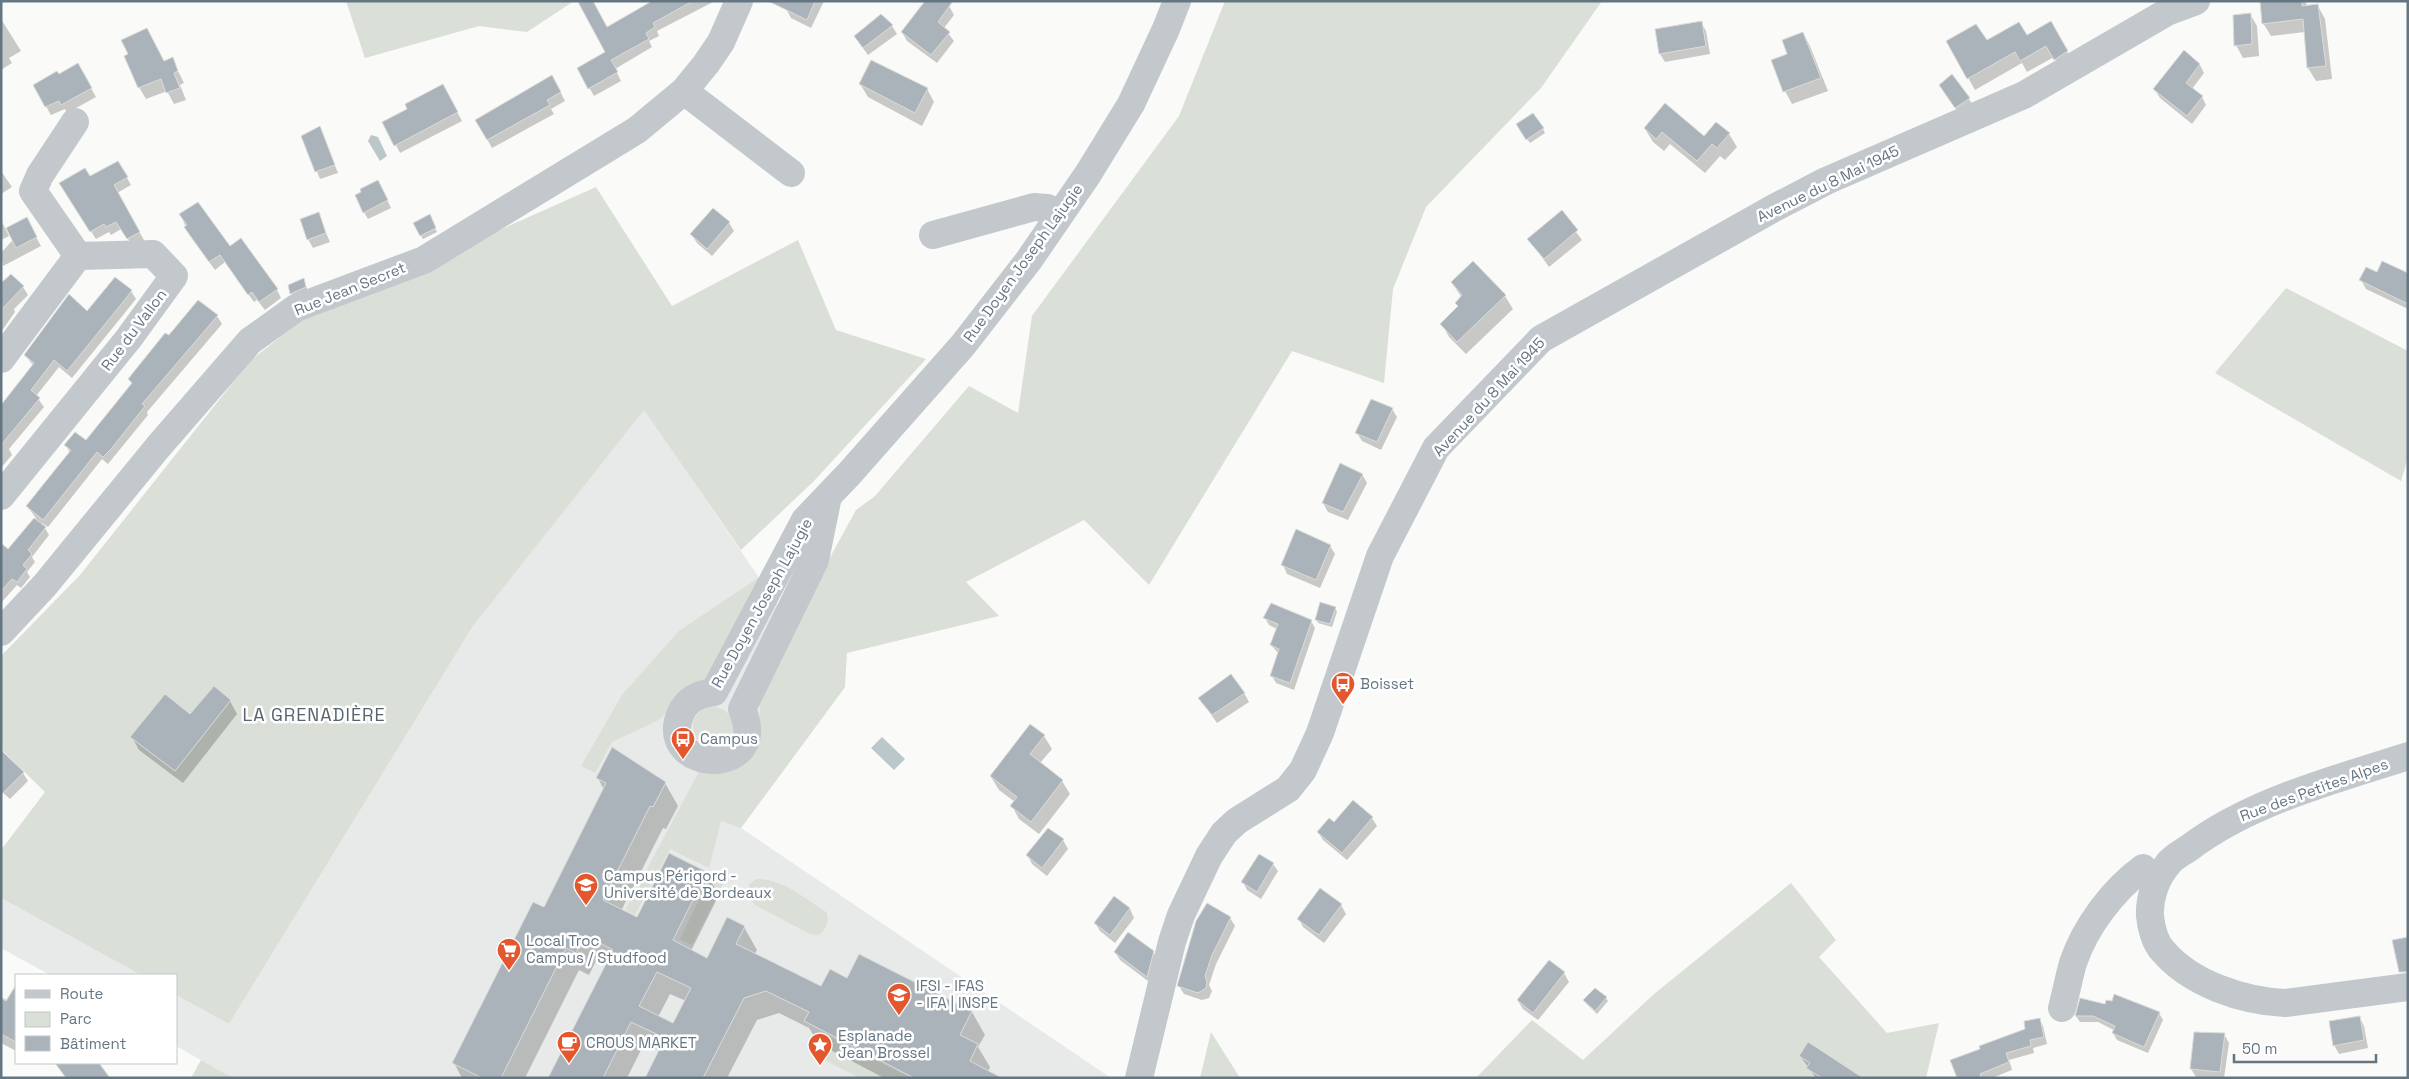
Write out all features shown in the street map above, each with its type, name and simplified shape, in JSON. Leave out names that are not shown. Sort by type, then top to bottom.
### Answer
[{"type":"street","name":"Rue Jean Secret","points":[[1,632],[45,585],[158,447],[250,341],[296,308],[424,260],[637,130],[684,91],[706,64],[721,42],[739,1]]},
{"type":"street","name":"Rue Doyen Joseph Lajugie","points":[[828,496],[815,560],[742,709],[746,719],[745,740],[739,749],[721,761],[710,762],[700,759],[689,753],[682,743],[678,732],[678,720],[683,708],[696,697],[714,692],[805,520],[963,345],[1029,260],[1088,174],[1131,104],[1177,1]]},
{"type":"street","name":"Avenue du 8 Mai 1945","points":[[1139,1078],[1172,942],[1181,915],[1209,856],[1224,833],[1237,821],[1288,789],[1303,770],[1320,733],[1380,556],[1436,448],[1540,339],[1774,208],[1826,182],[2024,95],[2168,11],[2196,1]]},
{"type":"street","points":[[684,91],[791,173]]},
{"type":"street","points":[[1,359],[78,256],[33,191],[40,175],[75,122]]},
{"type":"street","points":[[933,235],[1034,207],[1047,208],[1061,213]]},
{"type":"street","name":"Rue du Vallon","points":[[1,496],[129,338],[174,276],[153,254],[78,256]]},
{"type":"street","name":"Rue des Petites Alpes","points":[[2408,756],[2254,809],[2210,832],[2168,863],[2155,886],[2149,904],[2151,926],[2161,950],[2178,966],[2206,983],[2234,993],[2266,1002],[2285,1004],[2408,987]]},
{"type":"street","points":[[2062,1008],[2074,962],[2094,920],[2127,880],[2143,868]]},
{"type":"shaded area","points":[[371,135],[378,137],[387,156],[380,161],[368,141]]},
{"type":"shaded area","points":[[644,409],[807,648],[845,687],[741,828],[1111,1078],[233,1078],[178,1047],[178,996],[229,1024],[473,626]]},
{"type":"shaded area","points":[[882,737],[905,759],[894,770],[871,748]]},
{"type":"shaded area","points":[[1,898],[139,974],[48,974],[1,948]]},
{"type":"green space","points":[[346,1],[574,1],[527,32],[479,26],[365,58]]},
{"type":"green space","points":[[1225,1],[1602,1],[1541,88],[1426,207],[1393,289],[1384,383],[1292,351],[1149,585],[1084,520],[966,582],[999,616],[847,653],[845,687],[741,828],[721,821],[709,868],[670,849],[635,915],[625,910],[701,768],[758,734],[761,695],[806,601],[856,510],[875,496],[969,386],[1018,413],[1032,316],[1179,116]]},
{"type":"green space","points":[[596,187],[672,306],[798,240],[836,330],[926,359],[814,481],[741,550],[644,410],[473,626],[229,1024],[178,996],[178,974],[139,974],[1,898],[1,850],[45,792],[1,749],[1,656],[80,575],[250,361],[307,316]]},
{"type":"green space","points":[[2286,288],[2408,351],[2408,457],[2401,481],[2215,373]]},
{"type":"green space","points":[[767,572],[707,682],[685,694],[659,720],[612,742],[595,773],[581,766],[622,695],[679,631]]},
{"type":"green space","points":[[717,707],[724,710],[730,716],[733,727],[732,735],[724,744],[717,747],[709,747],[702,744],[694,735],[693,723],[696,716],[705,708]]},
{"type":"green space","points":[[711,876],[724,882],[692,945],[680,939]]},
{"type":"green space","points":[[757,879],[776,882],[801,895],[826,912],[827,922],[823,931],[818,935],[810,934],[755,905],[749,895],[748,887],[749,884]]},
{"type":"green space","points":[[1791,883],[1836,940],[1819,957],[1887,1033],[1939,1023],[1926,1078],[1476,1078],[1532,1020],[1583,1060],[1654,994]]},
{"type":"green space","points":[[1211,1032],[1240,1078],[1200,1078]]},
{"type":"green space","points":[[822,1033],[911,1078],[860,1078],[811,1053]]},
{"type":"green space","points":[[201,1060],[233,1078],[191,1078]]},
{"type":"building","points":[[593,1],[607,27],[652,1],[693,1],[653,23],[655,27],[646,33],[649,39],[611,60],[618,72],[588,89],[577,68],[605,52],[578,2]]},
{"type":"building","points":[[768,1],[815,1],[807,20]]},
{"type":"building","points":[[925,1],[953,1],[938,22],[950,32],[931,55],[901,32]]},
{"type":"building","points":[[2260,1],[2302,1],[2302,6],[2318,4],[2326,66],[2307,68],[2303,19],[2262,24]]},
{"type":"building","points":[[2251,13],[2252,44],[2234,46],[2233,15]]},
{"type":"building","points":[[881,14],[893,25],[863,48],[854,36]]},
{"type":"building","points":[[1702,21],[1706,46],[1659,54],[1655,29]]},
{"type":"building","points":[[2051,21],[2068,51],[2054,60],[2046,46],[2020,61],[2015,52],[1967,79],[1946,41],[1976,24],[1987,40],[2019,22],[2027,35]]},
{"type":"building","points":[[147,28],[164,61],[173,57],[178,71],[174,73],[180,88],[166,93],[161,79],[138,88],[124,56],[128,54],[121,40]]},
{"type":"building","points":[[1803,32],[1821,78],[1783,92],[1771,60],[1787,54],[1782,40]]},
{"type":"building","points":[[2184,50],[2200,64],[2186,83],[2203,96],[2187,116],[2153,89]]},
{"type":"building","points":[[871,60],[928,88],[915,113],[859,84]]},
{"type":"building","points":[[78,63],[92,88],[61,105],[59,101],[45,107],[33,85],[57,71],[59,74]]},
{"type":"building","points":[[1952,74],[1970,98],[1955,108],[1939,85]]},
{"type":"building","points":[[552,75],[561,92],[547,100],[550,105],[487,140],[475,120]]},
{"type":"building","points":[[443,84],[458,112],[394,146],[382,122],[407,109],[405,104]]},
{"type":"building","points":[[1665,103],[1704,136],[1716,122],[1730,133],[1717,148],[1712,144],[1697,161],[1662,132],[1656,139],[1644,128]]},
{"type":"building","points":[[1533,113],[1544,128],[1526,140],[1516,124]]},
{"type":"building","points":[[320,126],[335,165],[315,172],[301,136]]},
{"type":"building","points":[[118,161],[128,177],[114,185],[140,232],[127,239],[116,222],[106,227],[104,224],[90,232],[59,183],[85,168],[90,176]]},
{"type":"building","points":[[378,180],[388,200],[363,213],[355,195],[361,192],[360,189]]},
{"type":"building","points":[[198,202],[230,246],[241,238],[278,289],[259,302],[252,292],[248,295],[220,255],[209,262],[184,227],[187,225],[179,214]]},
{"type":"building","points":[[713,208],[730,222],[707,249],[690,234]]},
{"type":"building","points":[[1562,210],[1578,230],[1544,259],[1527,239]]},
{"type":"building","points":[[319,212],[326,233],[307,240],[300,219]]},
{"type":"building","points":[[430,214],[436,228],[420,236],[413,223]]},
{"type":"building","points":[[27,217],[37,237],[16,248],[6,228]]},
{"type":"building","points":[[1473,261],[1506,295],[1457,342],[1440,324],[1458,306],[1455,303],[1462,295],[1451,282]]},
{"type":"building","points":[[2382,261],[2408,273],[2408,304],[2359,280],[2366,267],[2377,272]]},
{"type":"building","points":[[11,274],[24,286],[1,310],[1,283]]},
{"type":"building","points":[[115,277],[132,290],[67,371],[54,360],[31,390],[40,398],[1,445],[1,405],[34,363],[24,355],[69,294],[87,311]]},
{"type":"building","points":[[304,278],[306,287],[290,294],[288,285]]},
{"type":"building","points":[[198,300],[218,315],[142,404],[145,406],[111,449],[103,457],[97,452],[43,520],[26,506],[71,450],[64,445],[75,432],[86,440],[132,383],[128,379],[165,333],[169,335]]},
{"type":"building","points":[[1371,399],[1393,408],[1377,442],[1355,433]]},
{"type":"building","points":[[1340,463],[1363,474],[1343,512],[1322,503]]},
{"type":"building","points":[[34,518],[46,527],[28,550],[32,554],[23,565],[27,569],[17,582],[12,579],[1,591],[1,543],[8,549]]},
{"type":"building","points":[[1296,529],[1331,545],[1316,580],[1281,565]]},
{"type":"building","points":[[1320,602],[1336,607],[1330,624],[1315,620]]},
{"type":"building","points":[[1271,603],[1312,620],[1290,683],[1270,676],[1279,649],[1270,645],[1278,624],[1263,618]]},
{"type":"building","points":[[1231,674],[1245,693],[1212,715],[1198,698]]},
{"type":"building","points":[[214,686],[231,700],[175,771],[130,737],[165,694],[190,714]]},
{"type":"building","points":[[1030,724],[1045,735],[1030,754],[1063,780],[1031,822],[1010,806],[1017,797],[990,776]]},
{"type":"building","points":[[612,747],[666,782],[653,807],[650,806],[603,900],[637,917],[669,853],[707,872],[673,940],[707,958],[727,917],[745,926],[736,944],[821,986],[830,969],[847,978],[859,954],[972,1011],[960,1035],[978,1044],[970,1061],[1002,1078],[914,1078],[804,1021],[809,1012],[766,991],[744,998],[703,1078],[645,1078],[665,1038],[631,1022],[603,1078],[548,1078],[613,950],[585,935],[576,953],[566,948],[501,1078],[482,1078],[452,1063],[533,902],[544,907],[606,783],[596,778]],"holes":[[[657,972],[691,988],[673,1023],[639,1006]]]},
{"type":"building","points":[[1,750],[24,772],[1,795]]},
{"type":"building","points":[[1353,800],[1373,817],[1342,853],[1317,832],[1329,818],[1334,822]]},
{"type":"building","points":[[1048,828],[1064,839],[1042,868],[1026,855]]},
{"type":"building","points":[[1259,854],[1274,863],[1257,892],[1241,882]]},
{"type":"building","points":[[1320,888],[1342,904],[1319,935],[1297,919]]},
{"type":"building","points":[[1114,896],[1130,908],[1110,935],[1094,923]]},
{"type":"building","points":[[1207,903],[1231,917],[1212,955],[1205,976],[1206,988],[1198,993],[1177,986],[1196,921]]},
{"type":"building","points":[[1128,932],[1154,951],[1147,977],[1114,952]]},
{"type":"building","points":[[2408,937],[2408,972],[2399,972],[2392,940]]},
{"type":"building","points":[[1549,960],[1565,972],[1533,1013],[1517,1000]]},
{"type":"building","points":[[15,987],[15,1041],[1,1034],[1,998],[6,1001]]},
{"type":"building","points":[[1595,988],[1607,997],[1595,1011],[1583,1000]]},
{"type":"building","points":[[2114,994],[2160,1012],[2144,1047],[2112,1033],[2115,1026],[2093,1016],[2075,1016],[2080,998],[2105,1004],[2106,1000],[2112,1001]]},
{"type":"building","points":[[2360,1016],[2364,1040],[2333,1046],[2329,1021]]},
{"type":"building","points":[[2040,1018],[2044,1037],[2030,1040],[2031,1046],[2006,1053],[2009,1062],[1980,1074],[1981,1078],[1957,1078],[1950,1060],[1980,1049],[1979,1046],[2025,1029],[2024,1021]]},
{"type":"building","points":[[2194,1032],[2225,1033],[2220,1072],[2190,1069]]},
{"type":"building","points":[[1808,1042],[1863,1078],[1822,1078],[1806,1068],[1810,1063],[1799,1056]]},
{"type":"building","points":[[56,1064],[100,1064],[110,1078],[66,1078]]},
{"type":"place","name":"Boisset","points":[[1343,705]]},
{"type":"place","name":"Campus","points":[[683,760]]},
{"type":"place","name":"Campus Périgord - Université de Bordeaux","points":[[586,906]]},
{"type":"place","name":"Local Troc Campus / Studfood","points":[[509,971]]},
{"type":"place","name":"IFSI - IFAS - IFA | INSPE","points":[[899,1016]]},
{"type":"place","name":"CROUS MARKET","points":[[569,1064]]},
{"type":"place","name":"Esplanade Jean Brossel","points":[[820,1066]]},
{"type":"district","name":"LA GRENADIÈRE","points":[[314,715]]}]
